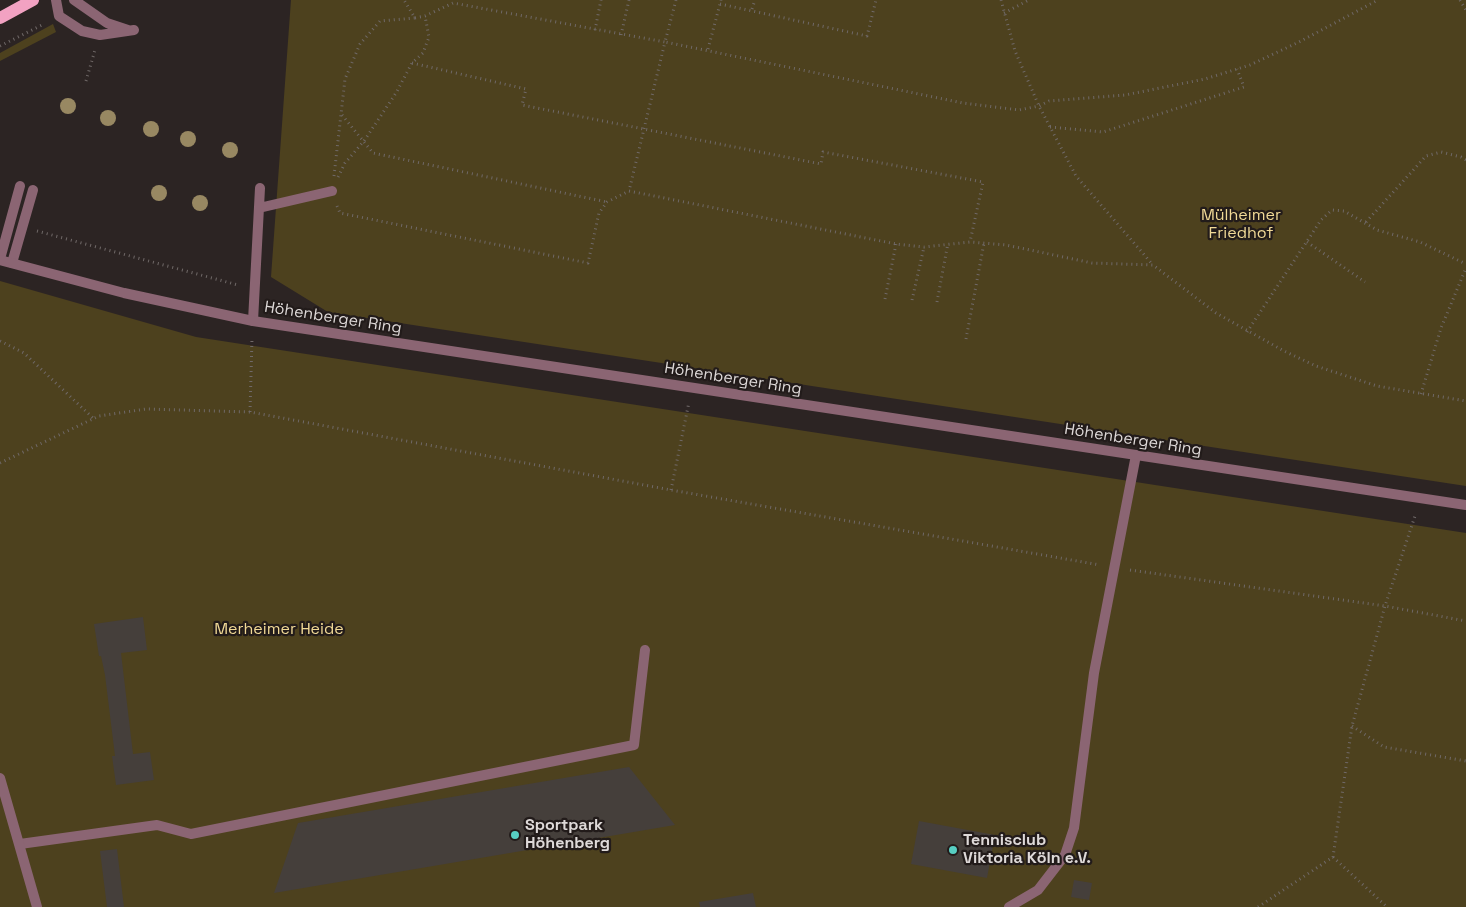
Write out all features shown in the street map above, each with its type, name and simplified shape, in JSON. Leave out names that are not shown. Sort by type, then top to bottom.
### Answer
[{"type":"main road","points":[[0,18],[33,0]]},
{"type":"street","points":[[56,0],[59,16],[68,24],[100,35],[133,30],[107,23],[74,0]]},
{"type":"street","points":[[0,259],[20,186]]},
{"type":"street","points":[[253,321],[260,188]]},
{"type":"street","points":[[259,208],[332,189]]},
{"type":"street","points":[[12,263],[33,190]]},
{"type":"street","name":"Höhenberger Ring","points":[[0,259],[133,295],[253,321],[1466,505]]},
{"type":"street","points":[[1009,907],[1038,890],[1065,855],[1074,828],[1094,672],[1136,455]]},
{"type":"street","points":[[20,844],[157,825],[191,834],[634,745],[645,650]]},
{"type":"street","points":[[0,778],[37,907]]},
{"type":"path","points":[[404,0],[415,18]]},
{"type":"path","points":[[595,30],[601,0]]},
{"type":"path","points":[[621,35],[629,0]]},
{"type":"path","points":[[629,191],[676,0]]},
{"type":"path","points":[[752,10],[755,0]]},
{"type":"path","points":[[708,49],[721,2],[868,36],[876,0]]},
{"type":"path","points":[[1001,0],[1015,51],[1039,106],[1076,176],[1153,265],[1216,314],[1284,352],[1340,375],[1376,386],[1466,401]]},
{"type":"path","points":[[1004,13],[1029,0]]},
{"type":"path","points":[[1153,265],[1092,263],[1006,245],[984,243],[948,243],[924,247],[896,244],[629,191],[607,202],[599,213],[588,263],[340,213],[332,189],[345,79],[360,44],[380,21],[425,16],[452,3],[621,35],[708,49],[826,76],[963,103],[1019,110],[1039,106],[1049,100],[1088,99],[1168,88],[1237,69],[1299,42],[1378,0]]},
{"type":"path","points":[[1460,0],[1466,9]]},
{"type":"path","points":[[332,189],[345,163],[364,141],[396,94],[412,62],[423,53],[429,37],[425,16]]},
{"type":"path","points":[[86,81],[100,35]]},
{"type":"path","points":[[412,62],[526,89],[522,105],[821,164],[823,152],[983,182],[970,242]]},
{"type":"path","points":[[1050,127],[1103,132],[1244,87],[1237,69]]},
{"type":"path","points":[[342,114],[373,153],[607,202]]},
{"type":"path","points":[[1366,222],[1426,156],[1441,152],[1461,156],[1466,160]]},
{"type":"path","points":[[1248,332],[1322,220],[1332,210],[1344,211],[1377,230],[1420,242],[1466,264]]},
{"type":"path","points":[[22,227],[255,290]]},
{"type":"path","points":[[1307,242],[1365,282]]},
{"type":"path","points":[[937,302],[948,243]]},
{"type":"path","points":[[966,339],[984,243]]},
{"type":"path","points":[[885,299],[896,244]]},
{"type":"path","points":[[912,300],[924,247]]},
{"type":"path","points":[[1421,394],[1441,328],[1466,268]]},
{"type":"path","points":[[250,412],[253,321]]},
{"type":"path","points":[[0,341],[24,353],[94,419]]},
{"type":"path","points":[[671,490],[692,388]]},
{"type":"path","points":[[0,463],[94,419],[146,409],[250,412],[671,490],[1113,567],[1385,606],[1466,620]]},
{"type":"path","points":[[1258,907],[1333,857],[1352,726],[1385,606],[1421,498]]},
{"type":"path","points":[[1352,726],[1384,747],[1466,761]]},
{"type":"path","points":[[1333,857],[1387,907]]},
{"type":"green space","name":"Mülheimer Friedhof","points":[[291,0],[1466,0],[1466,486],[328,312],[271,277]]},
{"type":"green space","points":[[53,24],[56,32],[0,61],[0,53]]},
{"type":"green space","name":"Merheimer Heide","points":[[0,281],[196,337],[1466,533],[1466,907],[0,907]]},
{"type":"building","points":[[143,617],[147,650],[121,653],[133,754],[150,752],[154,780],[116,785],[112,756],[115,756],[105,675],[101,656],[99,656],[94,624]]},
{"type":"building","points":[[629,767],[675,825],[274,893],[298,823]]},
{"type":"building","name":"Tennisclub Viktoria Köln e.V.","points":[[919,821],[995,835],[987,878],[911,864]]},
{"type":"building","points":[[117,849],[124,907],[107,907],[100,851]]},
{"type":"building","points":[[1074,880],[1092,883],[1089,900],[1071,897]]},
{"type":"building","points":[[753,893],[756,907],[700,907],[699,902]]},
{"type":"place","name":"Sportpark Höhenberg","points":[[515,835]]},
{"type":"place","name":"Tennisclub Viktoria Köln e.V.","points":[[953,850]]}]
